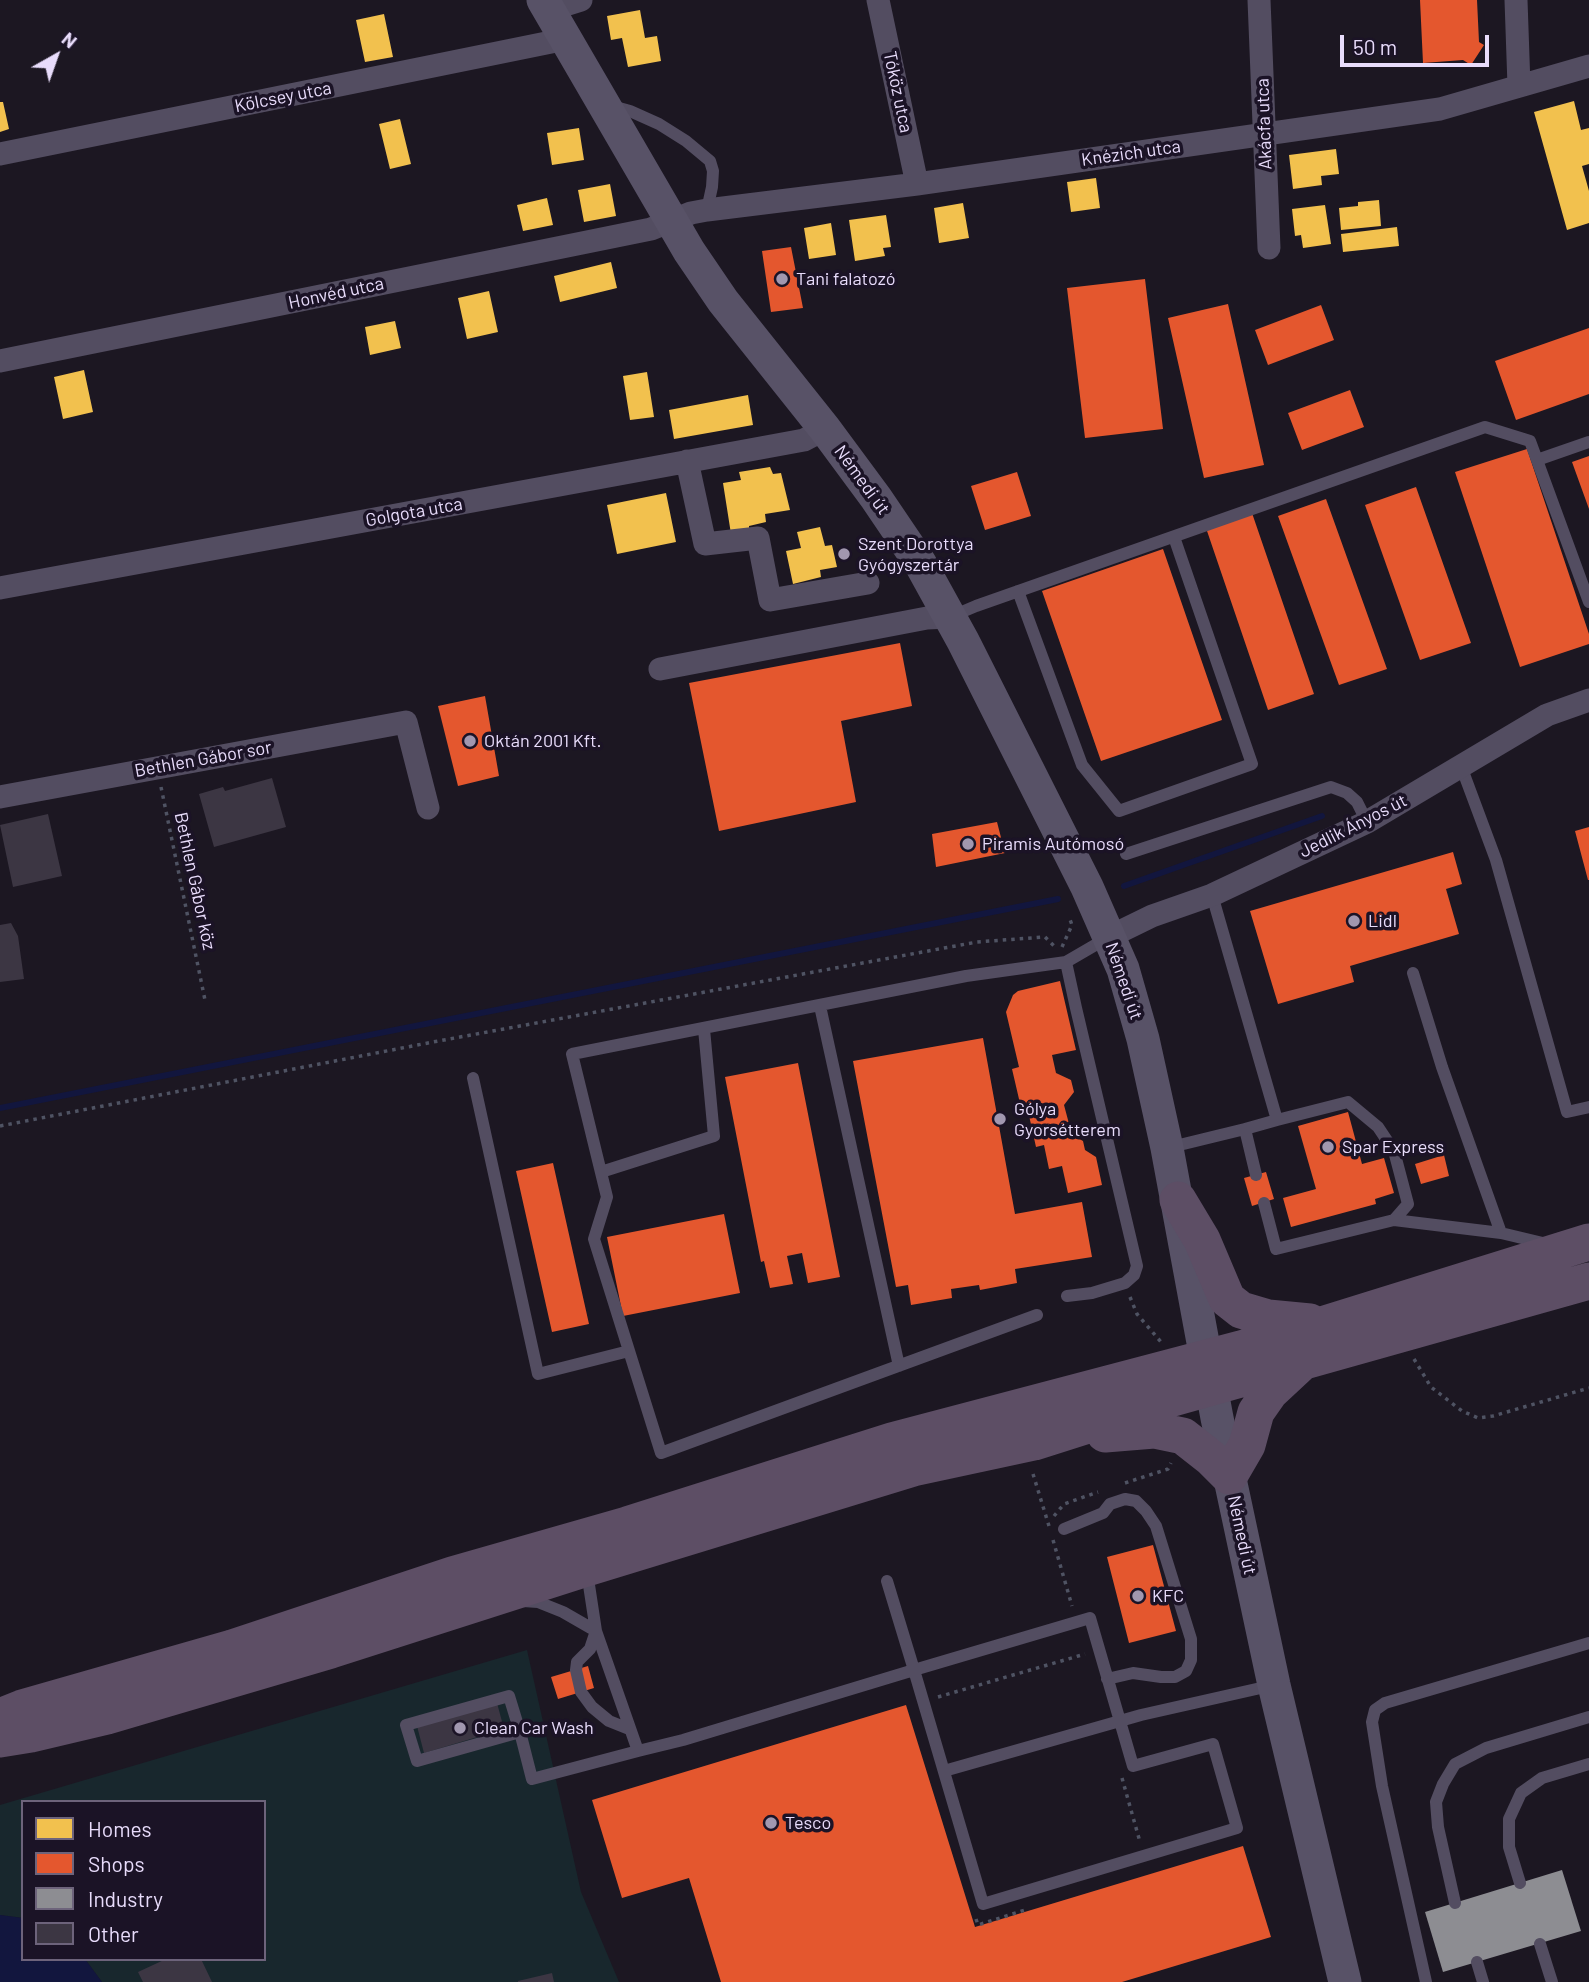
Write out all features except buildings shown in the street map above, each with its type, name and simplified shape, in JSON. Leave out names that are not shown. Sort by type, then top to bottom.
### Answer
[{"type":"main road","name":"Némedi út","points":[[546,5],[670,221],[723,302],[825,429],[920,563],[1082,876],[1123,969],[1135,1007],[1178,1200],[1208,1373],[1274,1685],[1345,1982]]},
{"type":"main road","points":[[1178,1200],[1202,1240],[1227,1299],[1241,1310],[1268,1318],[1325,1324]]},
{"type":"main road","points":[[1033,1458],[1166,1400],[1208,1373],[1325,1324],[1577,1245]]},
{"type":"main road","points":[[0,1739],[107,1716],[331,1650],[478,1603],[605,1546],[892,1441],[1208,1373],[1302,1362],[1589,1281]]},
{"type":"main road","points":[[0,1717],[22,1708],[232,1648],[452,1575],[536,1551],[605,1546],[913,1468],[1033,1458],[1154,1430],[1183,1436],[1229,1476],[1247,1445],[1256,1412],[1270,1392],[1302,1362]]},
{"type":"street","points":[[546,5],[581,0]]},
{"type":"street","name":"Tóköz utca","points":[[878,0],[917,184]]},
{"type":"street","name":"Akácfa utca","points":[[1259,0],[1269,248]]},
{"type":"street","points":[[1517,0],[1519,86]]},
{"type":"street","name":"Kölcsey utca","points":[[0,154],[566,39]]},
{"type":"street","name":"Knézich utca","points":[[670,221],[707,210],[917,184],[1440,109],[1589,66]]},
{"type":"street","name":"Honvéd utca","points":[[0,361],[651,229],[670,221]]},
{"type":"street","name":"Golgota utca","points":[[0,588],[804,440],[825,429]]},
{"type":"street","points":[[687,461],[705,544],[758,538],[770,600],[868,583]]},
{"type":"street","points":[[660,669],[927,618],[950,617]]},
{"type":"street","name":"Jedlik Ányos út","points":[[1109,937],[1152,916],[1212,895],[1367,822],[1547,715],[1589,700]]},
{"type":"street","name":"Bethlen Gábor sor","points":[[0,797],[407,722],[428,808]]},
{"type":"lane","points":[[603,103],[659,124],[710,161],[713,171],[707,210]]},
{"type":"lane","points":[[950,617],[1485,427],[1530,441],[1589,602]]},
{"type":"lane","points":[[1537,460],[1589,442]]},
{"type":"lane","points":[[1018,591],[1082,765],[1119,811],[1252,764],[1174,537]]},
{"type":"lane","points":[[1461,766],[1496,860],[1567,1112],[1589,1107]]},
{"type":"lane","points":[[1126,855],[1331,787],[1347,793],[1357,802],[1367,822]]},
{"type":"lane","points":[[1212,895],[1277,1120]]},
{"type":"lane","points":[[1037,1315],[661,1453],[594,1239],[607,1197],[572,1054],[966,976],[1066,962],[1109,937]]},
{"type":"lane","points":[[1066,962],[1137,1266],[1134,1275],[1125,1283],[1092,1293],[1067,1296]]},
{"type":"lane","points":[[1413,974],[1442,1067],[1500,1233]]},
{"type":"lane","points":[[820,1006],[899,1366]]},
{"type":"lane","points":[[601,1172],[714,1136],[704,1028]]},
{"type":"lane","points":[[473,1078],[538,1374],[629,1351]]},
{"type":"lane","points":[[1167,1148],[1348,1102],[1378,1127],[1394,1151],[1408,1204],[1394,1220]]},
{"type":"lane","points":[[1245,1129],[1256,1175]]},
{"type":"lane","points":[[1264,1203],[1276,1249],[1394,1220],[1577,1245]]},
{"type":"lane","points":[[1064,1529],[1103,1513],[1110,1504],[1125,1499],[1136,1502],[1156,1526],[1191,1639],[1191,1660],[1186,1671],[1175,1676],[1133,1673],[1107,1679]]},
{"type":"lane","points":[[536,1551],[567,1557],[605,1546],[596,1631],[590,1649],[577,1662],[576,1670],[581,1692],[592,1707],[609,1721],[629,1728]]},
{"type":"lane","points":[[520,1732],[417,1761],[406,1725],[509,1696],[520,1732],[532,1779],[683,1740],[914,1670],[1090,1618],[1133,1766],[1213,1744],[1237,1828],[983,1904],[944,1770],[923,1701],[914,1670],[887,1581]]},
{"type":"lane","points":[[478,1603],[508,1600],[538,1602],[563,1612],[596,1631],[638,1751]]},
{"type":"lane","points":[[1426,1982],[1382,1786],[1372,1722],[1375,1710],[1385,1703],[1589,1643]]},
{"type":"lane","points":[[944,1770],[1120,1721],[1274,1685]]},
{"type":"lane","points":[[1455,1903],[1438,1827],[1436,1802],[1455,1764],[1486,1748],[1589,1717]]},
{"type":"lane","points":[[1520,1883],[1508,1847],[1509,1819],[1521,1793],[1542,1778],[1589,1764]]},
{"type":"lane","points":[[1540,1944],[1552,1982]]},
{"type":"lane","points":[[1477,1962],[1483,1982]]},
{"type":"path","name":"Bethlen Gábor köz","points":[[157,768],[205,1000]]},
{"type":"path","points":[[1066,962],[1061,945],[1072,925],[1069,917]]},
{"type":"path","points":[[0,1126],[433,1042],[977,942],[1045,937],[1053,943],[1066,962]]},
{"type":"path","points":[[1125,1283],[1137,1314],[1165,1346]]},
{"type":"path","points":[[1411,1354],[1431,1387],[1462,1411],[1478,1418],[1589,1388]]},
{"type":"path","points":[[1033,1458],[1051,1533]]},
{"type":"path","points":[[923,1701],[1086,1653]]},
{"type":"path","points":[[974,1912],[978,1925],[1031,1909]]},
{"type":"shaded area","points":[[527,1650],[581,1892],[619,1982],[102,1982],[86,1961],[266,1961],[266,1800],[21,1800],[21,1918],[0,1915],[0,1805]]},
{"type":"shaded area","points":[[0,1915],[21,1918],[21,1961],[86,1961],[102,1982],[0,1982]]},
{"type":"waterway","points":[[1124,886],[1322,816]]},
{"type":"waterway","points":[[0,1108],[1058,899]]},
{"type":"place","name":"Tani falatozó","points":[[782,279]]},
{"type":"place","name":"Szent Dorottya Gyógyszertár","points":[[844,554]]},
{"type":"place","name":"Oktán 2001 Kft.","points":[[470,741]]},
{"type":"place","name":"Piramis Autómosó","points":[[968,844]]},
{"type":"place","name":"Lidl","points":[[1354,921]]},
{"type":"place","name":"Gólya Gyorsétterem","points":[[1000,1119]]},
{"type":"place","name":"Spar Express","points":[[1328,1147]]},
{"type":"place","name":"KFC","points":[[1138,1596]]},
{"type":"place","name":"Clean Car Wash","points":[[460,1728]]},
{"type":"place","name":"Tesco","points":[[771,1823]]}]
